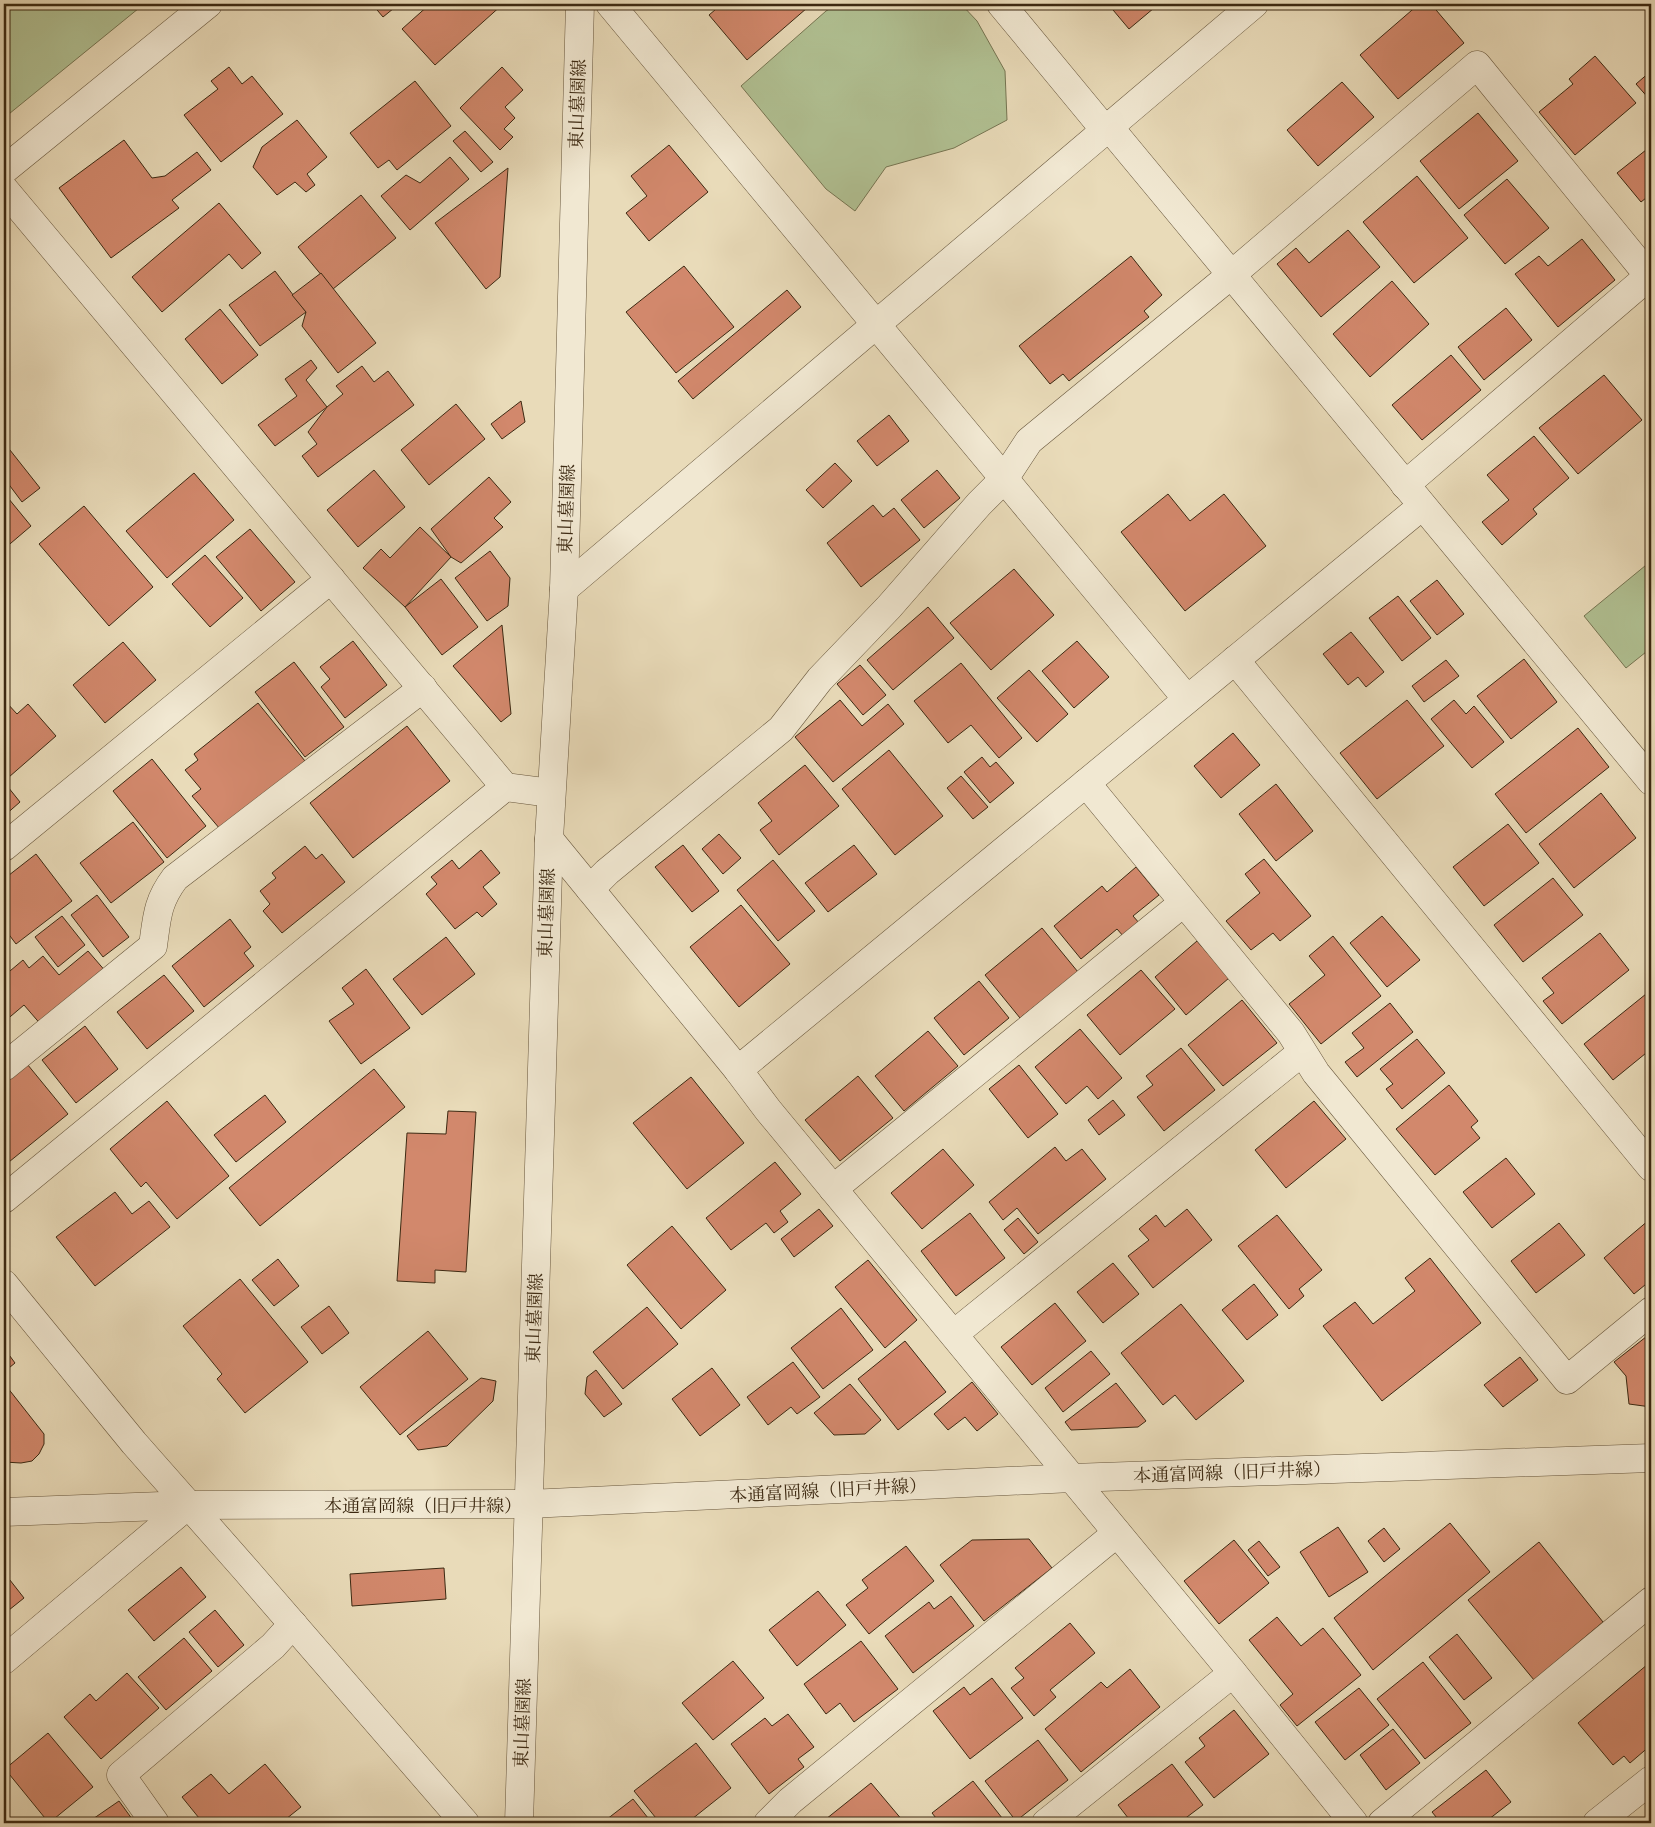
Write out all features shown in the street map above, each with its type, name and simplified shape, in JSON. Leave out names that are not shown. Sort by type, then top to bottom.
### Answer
[{"type":"street","points":[[4,170],[208,4]]},
{"type":"street","name":"東山墓園線","points":[[519,1823],[549,839],[564,589],[580,4]]},
{"type":"street","points":[[610,4],[1187,700]]},
{"type":"street","points":[[1001,4],[1231,275],[1651,781]]},
{"type":"street","points":[[564,589],[1254,4]]},
{"type":"street","points":[[590,889],[781,729],[820,679],[889,607],[978,504],[1004,479],[1029,441],[1231,275],[1477,64],[1649,276],[1405,485]]},
{"type":"street","points":[[4,189],[505,787],[551,793]]},
{"type":"street","points":[[738,1070],[1422,506]]},
{"type":"street","points":[[4,847],[332,579]]},
{"type":"street","points":[[1235,660],[1651,1167]]},
{"type":"street","points":[[4,1066],[153,946],[158,908],[164,892],[175,878],[423,688]]},
{"type":"street","points":[[1086,783],[1291,1033],[1316,1073],[1567,1380],[1651,1311]]},
{"type":"street","points":[[4,1199],[505,787]]},
{"type":"street","points":[[549,839],[738,1070],[768,1110],[1233,1673],[1354,1823]]},
{"type":"street","points":[[834,1189],[1184,903]]},
{"type":"street","points":[[954,1334],[1302,1052]]},
{"type":"street","points":[[4,1284],[134,1443],[465,1823]]},
{"type":"street","name":"本通富岡線（旧戸井線）","points":[[4,1512],[188,1505],[529,1504],[1072,1478],[1651,1458]]},
{"type":"street","points":[[4,1660],[188,1505]]},
{"type":"street","points":[[774,1821],[790,1801],[1117,1533]]},
{"type":"street","points":[[1382,1823],[1651,1601]]},
{"type":"street","points":[[154,1823],[121,1775],[273,1646],[293,1624]]},
{"type":"street","points":[[1046,1823],[1233,1673]]},
{"type":"street","points":[[1597,1823],[1645,1794]]},
{"type":"green space","points":[[4,4],[144,4],[4,118]]},
{"type":"green space","points":[[838,4],[961,4],[977,21],[1005,71],[1007,120],[954,148],[886,167],[855,211],[826,189],[741,86],[826,11]]},
{"type":"green space","points":[[1651,561],[1651,648],[1626,668],[1584,616]]},
{"type":"building","points":[[372,4],[399,4],[383,17]]},
{"type":"building","points":[[430,4],[503,4],[435,65],[402,29]]},
{"type":"building","points":[[722,4],[803,4],[807,8],[747,60],[709,15]]},
{"type":"building","points":[[1108,4],[1151,4],[1154,8],[1129,29]]},
{"type":"building","points":[[1419,4],[1431,4],[1464,43],[1398,99],[1360,55]]},
{"type":"building","points":[[1595,56],[1636,103],[1575,155],[1539,112],[1573,84],[1569,79]]},
{"type":"building","points":[[229,67],[242,84],[252,76],[283,114],[221,162],[184,115],[218,89],[211,81]]},
{"type":"building","points":[[502,67],[523,90],[505,107],[515,118],[504,129],[513,137],[500,150],[460,108]]},
{"type":"building","points":[[1651,71],[1651,101],[1636,84]]},
{"type":"building","points":[[415,81],[451,126],[397,170],[389,160],[378,168],[350,133]]},
{"type":"building","points":[[1342,82],[1374,117],[1318,166],[1287,130]]},
{"type":"building","points":[[1478,113],[1518,161],[1459,209],[1420,161]]},
{"type":"building","points":[[297,120],[327,157],[307,174],[315,185],[306,192],[295,182],[277,195],[253,167],[262,147]]},
{"type":"building","points":[[465,131],[493,162],[481,172],[453,141]]},
{"type":"building","points":[[124,140],[152,178],[165,176],[197,152],[211,170],[172,200],[179,208],[111,258],[59,188]]},
{"type":"building","points":[[669,145],[708,192],[649,241],[626,213],[647,196],[631,176]]},
{"type":"building","points":[[1651,146],[1651,194],[1641,202],[1617,173]]},
{"type":"building","points":[[450,157],[469,179],[410,230],[381,196],[406,175],[420,183]]},
{"type":"building","points":[[508,168],[500,277],[486,289],[435,223]]},
{"type":"building","points":[[1417,176],[1468,238],[1414,283],[1363,222]]},
{"type":"building","points":[[1507,179],[1549,228],[1505,264],[1464,215]]},
{"type":"building","points":[[361,195],[396,238],[333,289],[298,247]]},
{"type":"building","points":[[219,203],[261,253],[242,269],[229,254],[162,312],[132,277]]},
{"type":"building","points":[[1348,230],[1380,267],[1321,317],[1277,264],[1296,248],[1309,263]]},
{"type":"building","points":[[1582,239],[1615,280],[1558,327],[1515,274],[1539,256],[1548,266]]},
{"type":"building","points":[[1131,256],[1162,295],[1144,311],[1149,317],[1069,381],[1063,374],[1050,384],[1019,346]]},
{"type":"building","points":[[684,266],[734,327],[676,373],[626,312]]},
{"type":"building","points":[[275,271],[306,312],[260,346],[229,305]]},
{"type":"building","points":[[321,273],[376,343],[338,373],[302,326],[306,312],[292,295]]},
{"type":"building","points":[[1392,281],[1429,324],[1370,377],[1333,334]]},
{"type":"building","points":[[787,290],[801,307],[693,399],[678,381]]},
{"type":"building","points":[[1506,308],[1532,340],[1484,380],[1458,347]]},
{"type":"building","points":[[220,309],[258,355],[222,384],[185,339]]},
{"type":"building","points":[[1451,355],[1481,390],[1422,440],[1392,405]]},
{"type":"building","points":[[311,360],[317,368],[306,380],[327,407],[275,446],[258,425],[297,396],[285,379]]},
{"type":"building","points":[[362,366],[374,382],[388,371],[414,405],[318,477],[302,456],[317,444],[308,432],[327,407],[343,394],[336,386]]},
{"type":"building","points":[[1604,375],[1642,420],[1578,474],[1539,428]]},
{"type":"building","points":[[521,401],[525,422],[502,439],[491,424]]},
{"type":"building","points":[[456,404],[485,439],[429,485],[401,450]]},
{"type":"building","points":[[889,415],[909,441],[877,466],[857,441]]},
{"type":"building","points":[[1534,436],[1569,478],[1533,509],[1537,514],[1502,545],[1482,522],[1509,500],[1487,475]]},
{"type":"building","points":[[6,445],[40,488],[22,502],[4,478],[4,447]]},
{"type":"building","points":[[835,463],[852,481],[823,508],[806,490]]},
{"type":"building","points":[[374,470],[405,507],[358,547],[327,510]]},
{"type":"building","points":[[937,470],[960,498],[924,528],[901,500]]},
{"type":"building","points":[[194,473],[234,520],[167,578],[126,531]]},
{"type":"building","points":[[489,477],[511,502],[494,518],[503,527],[461,563],[451,557],[431,529]]},
{"type":"building","points":[[4,493],[31,526],[4,549]]},
{"type":"building","points":[[1168,494],[1190,521],[1224,494],[1266,546],[1185,611],[1121,532]]},
{"type":"building","points":[[873,505],[883,517],[894,508],[920,540],[861,587],[827,543]]},
{"type":"building","points":[[84,506],[153,587],[109,626],[39,544]]},
{"type":"building","points":[[420,527],[451,557],[405,607],[363,568],[381,549],[390,558]]},
{"type":"building","points":[[250,529],[295,582],[261,611],[216,557]]},
{"type":"building","points":[[490,551],[510,578],[508,606],[487,621],[455,578]]},
{"type":"building","points":[[205,555],[243,598],[210,627],[172,584]]},
{"type":"building","points":[[1014,569],[1054,615],[991,670],[950,623]]},
{"type":"building","points":[[441,579],[478,627],[442,655],[405,607]]},
{"type":"building","points":[[1437,580],[1464,614],[1437,635],[1410,601]]},
{"type":"building","points":[[1398,596],[1431,638],[1402,661],[1369,618]]},
{"type":"building","points":[[928,607],[954,638],[893,690],[867,660]]},
{"type":"building","points":[[502,625],[511,714],[501,722],[453,666]]},
{"type":"building","points":[[1351,632],[1384,672],[1366,687],[1358,677],[1348,685],[1323,654]]},
{"type":"building","points":[[353,641],[387,685],[345,718],[321,687],[330,679],[320,667]]},
{"type":"building","points":[[1077,641],[1109,677],[1074,708],[1042,671]]},
{"type":"building","points":[[123,642],[156,680],[105,723],[73,685]]},
{"type":"building","points":[[1524,659],[1557,702],[1511,739],[1477,696]]},
{"type":"building","points":[[1446,660],[1459,676],[1424,702],[1412,686]]},
{"type":"building","points":[[294,662],[344,727],[305,757],[255,692]]},
{"type":"building","points":[[961,663],[1022,738],[999,758],[971,725],[948,743],[914,701]]},
{"type":"building","points":[[860,665],[886,695],[863,715],[837,684]]},
{"type":"building","points":[[1029,670],[1068,714],[1037,742],[997,698]]},
{"type":"building","points":[[840,700],[862,726],[888,704],[904,724],[833,782],[795,737]]},
{"type":"building","points":[[1407,700],[1444,746],[1377,799],[1340,753]]},
{"type":"building","points":[[1454,700],[1466,714],[1474,706],[1504,742],[1472,768],[1431,719]]},
{"type":"building","points":[[6,702],[17,714],[28,704],[56,736],[9,777],[4,771],[4,704]]},
{"type":"building","points":[[258,703],[305,761],[220,829],[192,796],[201,789],[185,770],[198,760],[194,754]]},
{"type":"building","points":[[407,726],[450,781],[353,858],[310,803]]},
{"type":"building","points":[[1578,728],[1609,767],[1526,833],[1495,794]]},
{"type":"building","points":[[1233,733],[1260,765],[1221,798],[1194,766]]},
{"type":"building","points":[[889,750],[943,816],[895,855],[842,789]]},
{"type":"building","points":[[982,757],[990,767],[996,762],[1014,783],[990,803],[964,772]]},
{"type":"building","points":[[152,759],[206,826],[167,858],[113,791]]},
{"type":"building","points":[[805,765],[839,806],[779,855],[760,830],[772,821],[758,803]]},
{"type":"building","points":[[961,776],[988,807],[973,819],[947,788]]},
{"type":"building","points":[[4,782],[20,802],[4,816]]},
{"type":"building","points":[[1276,784],[1313,831],[1276,861],[1239,814]]},
{"type":"building","points":[[1601,793],[1636,838],[1574,888],[1539,844]]},
{"type":"building","points":[[133,822],[164,862],[111,903],[80,863]]},
{"type":"building","points":[[1508,824],[1539,863],[1484,906],[1453,867]]},
{"type":"building","points":[[719,834],[741,858],[723,874],[702,849]]},
{"type":"building","points":[[683,845],[719,891],[692,912],[655,867]]},
{"type":"building","points":[[854,845],[877,874],[828,912],[805,883]]},
{"type":"building","points":[[305,846],[316,859],[322,854],[345,882],[282,933],[263,911],[270,904],[260,891],[276,878],[272,873]]},
{"type":"building","points":[[481,850],[500,873],[483,887],[497,904],[482,917],[477,912],[455,929],[426,894],[437,884],[431,877],[452,860],[459,869]]},
{"type":"building","points":[[36,854],[72,901],[16,944],[4,928],[4,879]]},
{"type":"building","points":[[1264,859],[1311,916],[1280,941],[1273,933],[1251,950],[1226,921],[1260,893],[1245,874]]},
{"type":"building","points":[[773,860],[815,911],[778,941],[737,890]]},
{"type":"building","points":[[1136,867],[1159,895],[1133,916],[1140,924],[1124,937],[1117,929],[1081,959],[1054,926],[1102,886],[1107,892]]},
{"type":"building","points":[[1553,878],[1583,915],[1523,962],[1494,925]]},
{"type":"building","points":[[97,895],[129,937],[103,957],[71,915]]},
{"type":"building","points":[[741,905],[790,964],[739,1007],[690,947]]},
{"type":"building","points":[[62,916],[85,945],[58,967],[35,937]]},
{"type":"building","points":[[1382,916],[1420,960],[1387,987],[1350,943]]},
{"type":"building","points":[[230,919],[251,947],[244,953],[254,966],[204,1007],[172,966]]},
{"type":"building","points":[[1042,928],[1078,972],[1020,1018],[985,975]]},
{"type":"building","points":[[1600,933],[1629,970],[1562,1024],[1543,1001],[1554,993],[1542,978]]},
{"type":"building","points":[[1333,936],[1381,996],[1321,1044],[1289,1004],[1325,975],[1309,956]]},
{"type":"building","points":[[446,937],[475,974],[422,1015],[393,979]]},
{"type":"building","points":[[1197,941],[1229,978],[1186,1015],[1155,977]]},
{"type":"building","points":[[88,951],[107,973],[43,1027],[24,1005],[4,1022],[4,976],[23,960],[29,968],[43,956],[59,975]]},
{"type":"building","points":[[366,969],[410,1028],[361,1064],[329,1021],[354,1004],[342,988]]},
{"type":"building","points":[[1141,970],[1175,1009],[1120,1055],[1087,1015]]},
{"type":"building","points":[[164,975],[194,1011],[147,1049],[117,1012]]},
{"type":"building","points":[[979,981],[1009,1018],[964,1055],[934,1018]]},
{"type":"building","points":[[1646,994],[1651,1000],[1651,1049],[1613,1080],[1584,1044]]},
{"type":"building","points":[[1242,1000],[1277,1043],[1223,1086],[1188,1045]]},
{"type":"building","points":[[1390,1003],[1413,1032],[1357,1077],[1345,1062],[1364,1048],[1352,1033]]},
{"type":"building","points":[[85,1026],[118,1069],[76,1103],[42,1060]]},
{"type":"building","points":[[1080,1029],[1122,1078],[1098,1099],[1087,1086],[1066,1104],[1035,1067]]},
{"type":"building","points":[[928,1031],[958,1066],[904,1111],[875,1076]]},
{"type":"building","points":[[1417,1039],[1445,1073],[1402,1109],[1386,1089],[1393,1084],[1380,1069]]},
{"type":"building","points":[[1181,1048],[1215,1090],[1164,1131],[1137,1097],[1153,1085],[1146,1076]]},
{"type":"building","points":[[23,1059],[68,1114],[4,1166],[4,1075]]},
{"type":"building","points":[[1019,1065],[1058,1114],[1028,1138],[989,1089]]},
{"type":"building","points":[[374,1069],[405,1107],[260,1226],[229,1188]]},
{"type":"building","points":[[858,1076],[893,1118],[840,1161],[805,1120]]},
{"type":"building","points":[[691,1077],[744,1143],[687,1189],[633,1123]]},
{"type":"building","points":[[1449,1085],[1478,1121],[1471,1127],[1480,1138],[1435,1175],[1396,1129]]},
{"type":"building","points":[[265,1095],[286,1122],[236,1162],[214,1135]]},
{"type":"building","points":[[1113,1100],[1125,1115],[1099,1135],[1088,1120]]},
{"type":"building","points":[[167,1101],[229,1176],[177,1219],[146,1182],[141,1187],[110,1149]]},
{"type":"building","points":[[1314,1101],[1346,1139],[1286,1188],[1255,1150]]},
{"type":"building","points":[[448,1111],[476,1112],[466,1272],[435,1270],[435,1283],[397,1281],[407,1133],[446,1134]]},
{"type":"building","points":[[1055,1147],[1066,1161],[1082,1149],[1106,1179],[1038,1234],[1017,1208],[1003,1220],[989,1202]]},
{"type":"building","points":[[943,1149],[974,1185],[922,1229],[891,1193]]},
{"type":"building","points":[[1506,1158],[1535,1194],[1492,1228],[1463,1192]]},
{"type":"building","points":[[775,1162],[801,1194],[780,1211],[788,1222],[774,1233],[766,1223],[731,1250],[706,1218]]},
{"type":"building","points":[[115,1192],[132,1214],[149,1201],[170,1227],[95,1286],[56,1237]]},
{"type":"building","points":[[819,1209],[833,1226],[794,1257],[781,1239]]},
{"type":"building","points":[[1187,1209],[1212,1240],[1153,1288],[1128,1256],[1149,1240],[1139,1229],[1156,1215],[1165,1227]]},
{"type":"building","points":[[970,1213],[1005,1258],[956,1296],[921,1251]]},
{"type":"building","points":[[1277,1215],[1322,1270],[1299,1289],[1304,1296],[1289,1309],[1238,1246]]},
{"type":"building","points":[[1018,1218],[1038,1242],[1024,1254],[1004,1230]]},
{"type":"building","points":[[1649,1220],[1651,1223],[1651,1280],[1634,1294],[1604,1258]]},
{"type":"building","points":[[1559,1223],[1585,1255],[1536,1293],[1511,1261]]},
{"type":"building","points":[[672,1226],[726,1290],[681,1329],[627,1265]]},
{"type":"building","points":[[1430,1258],[1481,1323],[1382,1401],[1323,1326],[1355,1302],[1373,1324],[1415,1291],[1405,1278]]},
{"type":"building","points":[[278,1259],[299,1286],[274,1306],[252,1280]]},
{"type":"building","points":[[868,1260],[917,1320],[885,1348],[835,1287]]},
{"type":"building","points":[[1113,1263],[1139,1294],[1103,1323],[1077,1292]]},
{"type":"building","points":[[240,1279],[308,1362],[245,1413],[217,1379],[222,1374],[183,1326]]},
{"type":"building","points":[[1254,1284],[1278,1315],[1247,1340],[1222,1310]]},
{"type":"building","points":[[1055,1303],[1086,1341],[1032,1385],[1001,1347]]},
{"type":"building","points":[[1181,1304],[1244,1381],[1196,1420],[1175,1395],[1163,1405],[1121,1353]]},
{"type":"building","points":[[329,1306],[349,1333],[322,1354],[301,1327]]},
{"type":"building","points":[[647,1307],[678,1344],[623,1389],[593,1352]]},
{"type":"building","points":[[841,1308],[873,1350],[823,1389],[791,1348]]},
{"type":"building","points":[[428,1331],[468,1379],[400,1435],[360,1387]]},
{"type":"building","points":[[1651,1333],[1651,1407],[1629,1404],[1626,1376],[1614,1362]]},
{"type":"building","points":[[905,1341],[946,1392],[898,1430],[858,1379]]},
{"type":"building","points":[[4,1348],[15,1363],[4,1372]]},
{"type":"building","points":[[1091,1351],[1110,1374],[1063,1412],[1045,1388]]},
{"type":"building","points":[[1520,1357],[1538,1380],[1503,1407],[1484,1385]]},
{"type":"building","points":[[793,1362],[820,1397],[797,1414],[791,1407],[768,1425],[747,1397]]},
{"type":"building","points":[[712,1368],[740,1405],[700,1436],[672,1399]]},
{"type":"building","points":[[596,1370],[622,1404],[604,1417],[585,1394],[587,1377]]},
{"type":"building","points":[[481,1378],[496,1381],[493,1401],[447,1446],[418,1450],[407,1436]]},
{"type":"building","points":[[972,1382],[998,1414],[977,1431],[965,1417],[948,1430],[934,1414]]},
{"type":"building","points":[[1116,1383],[1146,1421],[1138,1427],[1071,1430],[1065,1422]]},
{"type":"building","points":[[850,1384],[881,1420],[865,1434],[834,1435],[814,1413]]},
{"type":"building","points":[[7,1387],[44,1434],[44,1444],[39,1454],[32,1461],[21,1463],[4,1462],[4,1390]]},
{"type":"building","points":[[1450,1523],[1490,1572],[1373,1670],[1334,1618]]},
{"type":"building","points":[[1338,1527],[1368,1572],[1329,1597],[1300,1552]]},
{"type":"building","points":[[1384,1528],[1400,1549],[1384,1562],[1368,1541]]},
{"type":"building","points":[[1029,1539],[1052,1568],[984,1621],[940,1565],[972,1540]]},
{"type":"building","points":[[1234,1540],[1269,1583],[1219,1624],[1184,1581]]},
{"type":"building","points":[[1259,1541],[1280,1567],[1268,1576],[1248,1550]]},
{"type":"building","points":[[1539,1542],[1603,1622],[1534,1680],[1468,1600]]},
{"type":"building","points":[[906,1546],[934,1581],[869,1634],[846,1605],[868,1588],[862,1580]]},
{"type":"building","points":[[181,1567],[206,1597],[154,1641],[128,1610]]},
{"type":"building","points":[[444,1568],[446,1599],[352,1606],[350,1574]]},
{"type":"building","points":[[6,1575],[24,1598],[4,1614],[4,1577]]},
{"type":"building","points":[[818,1591],[846,1625],[797,1666],[769,1630]]},
{"type":"building","points":[[951,1596],[974,1626],[913,1673],[885,1636],[929,1602],[934,1609]]},
{"type":"building","points":[[215,1610],[244,1645],[218,1667],[189,1632]]},
{"type":"building","points":[[1277,1617],[1301,1646],[1323,1628],[1361,1675],[1297,1726],[1280,1705],[1293,1694],[1249,1640]]},
{"type":"building","points":[[1070,1623],[1095,1653],[1050,1690],[1056,1697],[1034,1716],[1011,1688],[1024,1678],[1015,1668]]},
{"type":"building","points":[[1457,1634],[1492,1678],[1464,1700],[1429,1657]]},
{"type":"building","points":[[184,1638],[212,1671],[166,1710],[138,1677]]},
{"type":"building","points":[[861,1641],[898,1689],[854,1722],[840,1703],[826,1714],[804,1684]]},
{"type":"building","points":[[733,1661],[764,1698],[713,1740],[682,1703]]},
{"type":"building","points":[[1423,1662],[1471,1723],[1425,1759],[1377,1699]]},
{"type":"building","points":[[1648,1664],[1651,1668],[1651,1745],[1630,1763],[1624,1756],[1613,1765],[1578,1723]]},
{"type":"building","points":[[1130,1669],[1160,1707],[1081,1772],[1045,1729],[1101,1682],[1107,1688]]},
{"type":"building","points":[[127,1673],[159,1708],[101,1759],[64,1717],[90,1694],[96,1701]]},
{"type":"building","points":[[992,1678],[1023,1718],[970,1759],[933,1711],[964,1687],[970,1695]]},
{"type":"building","points":[[1359,1688],[1389,1725],[1345,1760],[1315,1722]]},
{"type":"building","points":[[1234,1710],[1269,1754],[1214,1798],[1185,1762],[1205,1746],[1199,1738]]},
{"type":"building","points":[[788,1714],[814,1747],[798,1759],[804,1767],[769,1794],[731,1744],[765,1718],[772,1726]]},
{"type":"building","points":[[1393,1729],[1420,1763],[1386,1790],[1360,1755]]},
{"type":"building","points":[[48,1733],[93,1787],[49,1823],[5,1769]]},
{"type":"building","points":[[1038,1740],[1068,1780],[1016,1821],[985,1781]]},
{"type":"building","points":[[696,1743],[731,1788],[687,1823],[660,1823],[634,1791]]},
{"type":"building","points":[[265,1764],[301,1807],[281,1823],[193,1823],[199,1818],[182,1797],[211,1774],[229,1794]]},
{"type":"building","points":[[1172,1764],[1203,1805],[1179,1823],[1132,1823],[1118,1805]]},
{"type":"building","points":[[1486,1770],[1511,1802],[1484,1823],[1476,1823],[1474,1821],[1471,1823],[1441,1823],[1432,1812]]},
{"type":"building","points":[[973,1781],[1006,1823],[940,1823],[932,1813]]},
{"type":"building","points":[[871,1783],[903,1821],[901,1823],[821,1823]]},
{"type":"building","points":[[633,1799],[652,1823],[602,1823]]},
{"type":"building","points":[[119,1801],[135,1823],[87,1823]]}]
